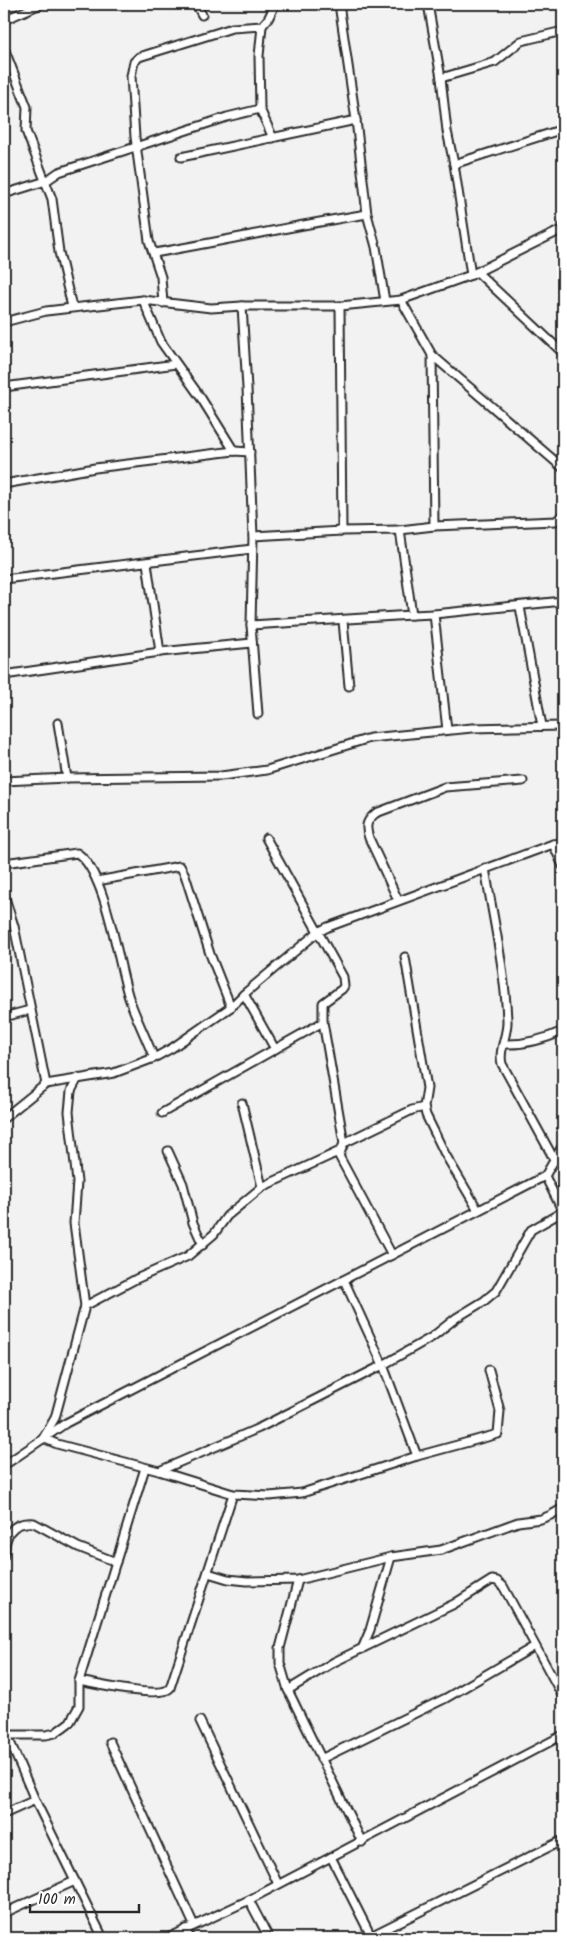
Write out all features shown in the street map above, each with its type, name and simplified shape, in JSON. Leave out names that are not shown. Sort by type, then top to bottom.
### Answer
[{"type":"street","points":[[4,20],[41,4]]},
{"type":"street","points":[[196,4],[202,15]]},
{"type":"street","points":[[339,4],[356,120],[367,214],[376,247],[384,301]]},
{"type":"street","points":[[428,4],[441,78],[447,131],[474,274],[563,352]]},
{"type":"street","points":[[273,138],[260,109],[259,56],[262,26],[274,7]]},
{"type":"street","points":[[162,303],[161,277],[150,241],[137,147],[130,76],[134,62],[139,57],[232,28],[262,26]]},
{"type":"street","points":[[441,78],[495,62],[521,41],[563,32]]},
{"type":"street","points":[[4,48],[26,107],[26,131],[54,206],[59,252],[72,307]]},
{"type":"street","points":[[4,194],[46,181],[59,172],[226,117],[260,109]]},
{"type":"street","points":[[181,157],[356,120]]},
{"type":"street","points":[[454,164],[563,129]]},
{"type":"street","points":[[154,254],[288,227],[367,214]]},
{"type":"street","points":[[4,322],[46,311],[143,300],[210,308],[242,306],[340,306],[401,300],[474,274],[563,229]]},
{"type":"street","points":[[143,300],[160,342],[201,398],[234,451]]},
{"type":"street","points":[[401,300],[432,355],[563,468]]},
{"type":"street","points":[[242,306],[250,452],[252,536],[251,626],[258,714]]},
{"type":"street","points":[[340,306],[342,531]]},
{"type":"street","points":[[432,355],[434,526]]},
{"type":"street","points":[[4,387],[176,364]]},
{"type":"street","points":[[4,484],[95,468],[234,451],[250,452]]},
{"type":"street","points":[[252,536],[556,521],[563,515]]},
{"type":"street","points":[[400,530],[412,615]]},
{"type":"street","points":[[4,579],[252,549]]},
{"type":"street","points":[[147,563],[160,652]]},
{"type":"street","points":[[251,626],[434,614],[520,607],[563,601]]},
{"type":"street","points":[[520,607],[542,726]]},
{"type":"street","points":[[434,614],[447,730]]},
{"type":"street","points":[[343,621],[349,686]]},
{"type":"street","points":[[4,675],[160,652],[252,643]]},
{"type":"street","points":[[58,724],[67,778]]},
{"type":"street","points":[[4,781],[67,778],[221,776],[267,770],[370,738],[447,730],[563,726]]},
{"type":"street","points":[[398,900],[369,838],[366,829],[367,820],[376,813],[445,787],[523,781]]},
{"type":"street","points":[[266,838],[344,981],[342,989],[323,1002],[323,1022],[344,1142],[340,1151],[341,1161],[392,1255]]},
{"type":"street","points":[[4,1118],[46,1084],[114,1073],[154,1058],[231,1007],[318,932],[328,927],[485,868],[553,844],[563,843]]},
{"type":"street","points":[[553,844],[563,866]]},
{"type":"street","points":[[4,863],[77,853],[82,856],[97,881],[113,932],[129,998],[154,1058]]},
{"type":"street","points":[[97,881],[180,866],[185,876],[210,954],[231,1007]]},
{"type":"street","points":[[485,868],[503,978],[507,1022],[500,1057],[502,1064],[556,1160]]},
{"type":"street","points":[[4,895],[14,926],[46,1084]]},
{"type":"street","points":[[405,957],[427,1088],[424,1107],[426,1115],[445,1154],[478,1210]]},
{"type":"street","points":[[244,994],[275,1048]]},
{"type":"street","points":[[4,1017],[30,1010]]},
{"type":"street","points":[[162,1113],[323,1022]]},
{"type":"street","points":[[504,1044],[516,1044],[563,1032]]},
{"type":"street","points":[[43,1438],[56,1418],[85,1306],[74,1223],[77,1182],[69,1112],[71,1090],[78,1078]]},
{"type":"street","points":[[242,1103],[262,1188]]},
{"type":"street","points":[[344,1142],[412,1110],[424,1107]]},
{"type":"street","points":[[4,1463],[9,1462],[66,1423],[545,1176],[563,1145]]},
{"type":"street","points":[[85,1306],[136,1279],[188,1256],[214,1234],[227,1216],[262,1188],[340,1151]]},
{"type":"street","points":[[168,1152],[183,1184],[193,1223],[202,1245]]},
{"type":"street","points":[[159,1471],[260,1428],[383,1365],[432,1337],[456,1318],[491,1296],[496,1291],[531,1230],[563,1212],[545,1176]]},
{"type":"street","points":[[344,1280],[383,1365],[417,1456]]},
{"type":"street","points":[[43,1438],[57,1444],[159,1471],[233,1494],[269,1496],[302,1493],[417,1456],[498,1434],[500,1411],[489,1370]]},
{"type":"street","points":[[103,1938],[6,1735],[46,1735],[56,1733],[70,1722],[79,1706],[79,1681],[145,1468]]},
{"type":"street","points":[[79,1681],[140,1691],[166,1692],[170,1688],[233,1494]]},
{"type":"street","points":[[208,1573],[228,1579],[247,1581],[298,1580],[391,1557],[441,1550],[518,1522],[551,1516],[563,1508]]},
{"type":"street","points":[[4,1556],[7,1534],[12,1528],[27,1522],[34,1523],[78,1547],[116,1562]]},
{"type":"street","points":[[362,1649],[370,1630],[391,1557]]},
{"type":"street","points":[[298,1580],[280,1648],[280,1663],[288,1690],[362,1842]]},
{"type":"street","points":[[288,1690],[334,1662],[454,1604],[492,1580],[497,1581],[503,1586],[536,1646],[560,1684],[563,1696]]},
{"type":"street","points":[[321,1759],[446,1698],[536,1646]]},
{"type":"street","points":[[200,1721],[278,1884]]},
{"type":"street","points":[[168,1938],[249,1900],[362,1842],[563,1735]]},
{"type":"street","points":[[110,1742],[194,1925]]},
{"type":"street","points":[[4,1814],[36,1800]]},
{"type":"street","points":[[331,1857],[372,1937],[563,1840]]},
{"type":"street","points":[[4,1913],[75,1881]]},
{"type":"street","points":[[249,1900],[269,1938]]},
{"type":"street","points":[[185,1929],[190,1938]]}]
